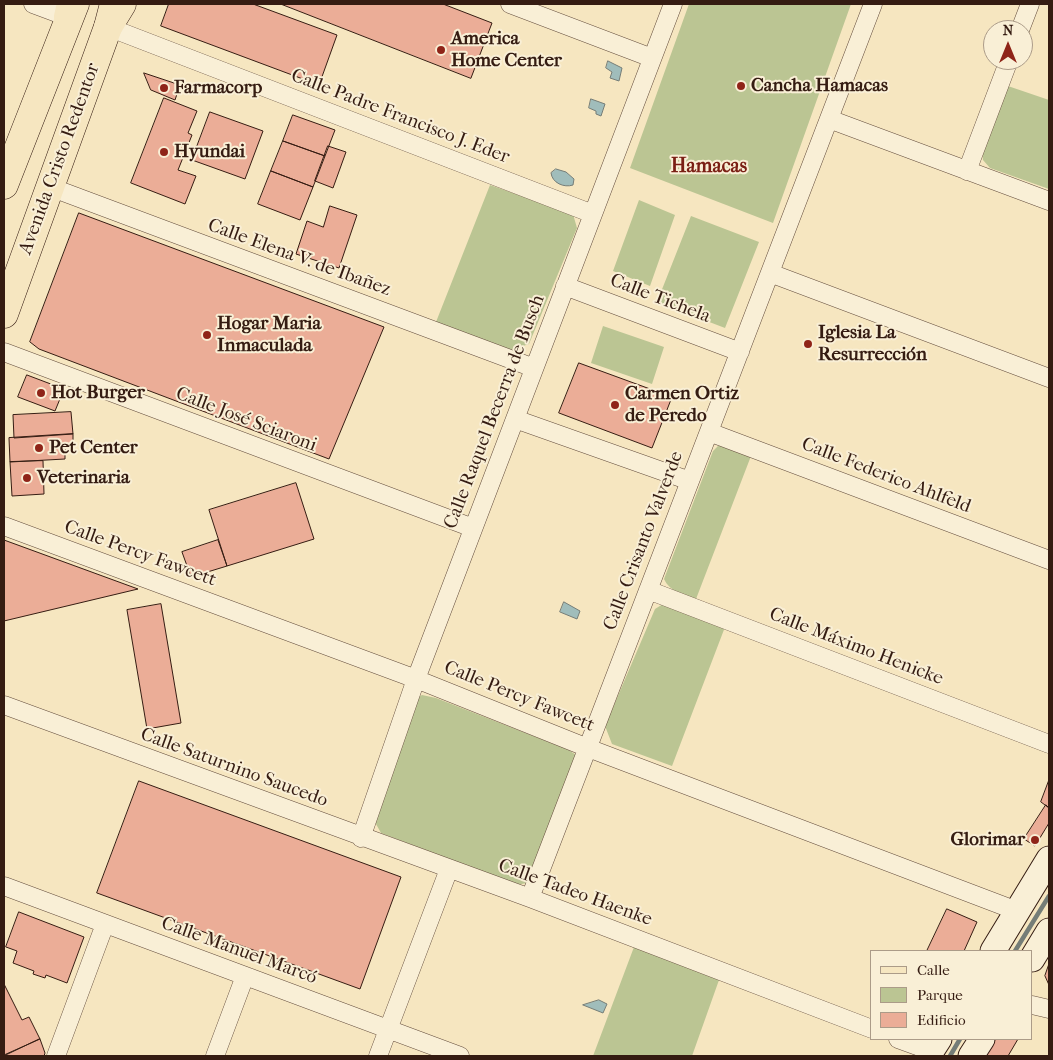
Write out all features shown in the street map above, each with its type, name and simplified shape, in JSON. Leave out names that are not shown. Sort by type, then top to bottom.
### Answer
[{"type":"main road","name":"Avenida Cristo Redentor","points":[[4,314],[111,15],[122,4]]},
{"type":"main road","points":[[4,185],[9,156],[72,8]]},
{"type":"street","points":[[33,4],[72,8]]},
{"type":"street","points":[[510,4],[652,58]]},
{"type":"street","name":"Calle Raquel Becerra de Busch","points":[[361,838],[416,679],[673,4]]},
{"type":"street","name":"Calle Crisanto Valverde","points":[[530,898],[873,4]]},
{"type":"street","points":[[1024,20],[1030,4]]},
{"type":"street","name":"Calle Padre Francisco J. Eder","points":[[111,15],[593,214]]},
{"type":"street","points":[[967,171],[1005,70]]},
{"type":"street","points":[[829,119],[1049,201]]},
{"type":"street","name":"Calle Elena V. de Ibañez","points":[[50,187],[534,368]]},
{"type":"street","points":[[770,273],[1049,378]]},
{"type":"street","name":"Calle Tichela","points":[[565,286],[740,352]]},
{"type":"street","name":"Calle José Sciaroni","points":[[4,352],[473,528]]},
{"type":"street","points":[[515,419],[690,481]]},
{"type":"street","name":"Calle Federico Ahlfeld","points":[[709,432],[1049,560]]},
{"type":"street","name":"Calle Percy Fawcett","points":[[4,526],[416,679],[588,748],[1017,911]]},
{"type":"street","name":"Calle Máximo Henicke","points":[[648,590],[1049,744]]},
{"type":"street","name":"Calle Saturnino Saucedo","points":[[4,705],[449,869]]},
{"type":"street","points":[[994,950],[1049,860]]},
{"type":"street","points":[[378,1056],[449,869]]},
{"type":"street","name":"Calle Tadeo Haenke","points":[[449,869],[870,1027]]},
{"type":"street","name":"Calle Manuel Marcó","points":[[4,886],[460,1056]]},
{"type":"street","points":[[56,1056],[105,924]]},
{"type":"street","points":[[1033,957],[1049,931]]},
{"type":"street","points":[[215,1056],[245,976]]},
{"type":"street","points":[[1033,1005],[1049,1009]]},
{"type":"street","points":[[902,1040],[933,1049]]},
{"type":"street","points":[[972,1056],[981,1040]]},
{"type":"green space","name":"Cancha Hamacas","points":[[689,4],[851,4],[773,223],[630,168]]},
{"type":"green space","points":[[1005,85],[1049,100],[1049,189],[990,168],[983,160],[982,152]]},
{"type":"green space","points":[[490,185],[573,214],[577,228],[529,344],[511,350],[436,322]]},
{"type":"green space","points":[[639,200],[675,215],[650,286],[613,271]]},
{"type":"green space","points":[[691,216],[759,242],[725,328],[657,302]]},
{"type":"green space","points":[[603,326],[664,347],[652,384],[591,363]]},
{"type":"green space","points":[[718,446],[726,446],[751,456],[696,599],[674,590],[664,579],[713,451]]},
{"type":"green space","points":[[663,604],[725,627],[672,766],[612,744],[605,726],[655,609]]},
{"type":"green space","points":[[422,695],[436,698],[569,750],[576,755],[527,883],[516,885],[381,833],[376,824],[376,814],[415,699]]},
{"type":"green space","points":[[634,947],[719,980],[692,1056],[593,1056]]},
{"type":"water","points":[[608,61],[622,68],[619,81],[610,78],[612,72],[606,68]]},
{"type":"water","points":[[591,99],[605,104],[601,116],[589,108]]},
{"type":"water","points":[[556,169],[566,172],[574,179],[573,185],[566,186],[556,182],[551,173]]},
{"type":"water","points":[[564,602],[580,611],[577,619],[560,612]]},
{"type":"water","points":[[599,1000],[607,1004],[603,1013],[583,1005]]},
{"type":"building","points":[[169,4],[253,4],[337,35],[319,85],[161,26]]},
{"type":"building","name":"America Home Center","points":[[281,4],[443,4],[492,23],[471,78]]},
{"type":"building","name":"Farmacorp","points":[[144,73],[180,85],[175,100],[151,90]]},
{"type":"building","name":"Hyundai","points":[[164,98],[197,111],[188,133],[192,135],[178,170],[196,176],[185,204],[131,183]]},
{"type":"building","points":[[210,112],[263,131],[245,179],[192,160]]},
{"type":"building","points":[[293,115],[335,130],[325,156],[283,141]]},
{"type":"building","points":[[283,141],[325,156],[313,187],[271,171]]},
{"type":"building","points":[[328,146],[346,152],[333,188],[315,181]]},
{"type":"building","points":[[271,171],[313,187],[300,220],[258,204]]},
{"type":"building","points":[[330,206],[357,215],[339,268],[296,254],[307,221],[323,227]]},
{"type":"building","name":"Hogar Maria Inmaculada","points":[[79,213],[384,327],[329,459],[39,349],[30,342]]},
{"type":"building","name":"Carmen Ortiz de Peredo","points":[[579,363],[672,397],[652,448],[559,413]]},
{"type":"building","name":"Hot Burger","points":[[27,375],[64,389],[55,411],[18,397]]},
{"type":"building","points":[[71,412],[73,434],[14,438],[13,415]]},
{"type":"building","name":"Pet Center","points":[[73,434],[73,448],[65,449],[65,459],[10,462],[9,438]]},
{"type":"building","name":"Veterinaria","points":[[43,461],[44,494],[12,496],[10,462]]},
{"type":"building","points":[[296,483],[314,539],[227,566],[209,510]]},
{"type":"building","points":[[4,540],[138,589],[4,621]]},
{"type":"building","points":[[218,540],[227,566],[191,577],[182,552]]},
{"type":"building","points":[[161,604],[181,723],[147,729],[127,610]]},
{"type":"building","points":[[1049,780],[1049,808],[1041,802]]},
{"type":"building","points":[[139,781],[401,877],[360,989],[97,893]]},
{"type":"building","points":[[1046,805],[1049,808],[1049,823],[1035,846],[1024,839]]},
{"type":"building","points":[[947,909],[977,922],[964,950],[927,950]]},
{"type":"building","points":[[19,912],[84,937],[67,983],[46,975],[45,978],[33,974],[34,971],[13,963],[17,951],[6,947]]},
{"type":"building","points":[[1049,964],[1049,985],[1045,976]]},
{"type":"building","points":[[4,984],[22,1020],[29,1017],[40,1039],[4,1055]]},
{"type":"building","points":[[40,1039],[45,1053],[44,1056],[4,1056]]},
{"type":"building","points":[[995,1040],[1017,1040],[1008,1056],[985,1056]]},
{"type":"waterway","points":[[1016,950],[1049,896]]},
{"type":"waterway","points":[[950,1056],[959,1040]]},
{"type":"place","name":"America Home Center","points":[[441,50]]},
{"type":"place","name":"Cancha Hamacas","points":[[741,86]]},
{"type":"place","name":"Farmacorp","points":[[164,88]]},
{"type":"place","name":"Hyundai","points":[[164,152]]},
{"type":"place","name":"Hogar Maria Inmaculada","points":[[207,335]]},
{"type":"place","name":"Iglesia La Resurrección","points":[[808,344]]},
{"type":"place","name":"Hot Burger","points":[[41,393]]},
{"type":"place","name":"Carmen Ortiz de Peredo","points":[[615,405]]},
{"type":"place","name":"Pet Center","points":[[39,448]]},
{"type":"place","name":"Veterinaria","points":[[27,478]]},
{"type":"place","name":"Glorimar","points":[[1035,840]]},
{"type":"district","name":"Hamacas","points":[[709,167]]}]
